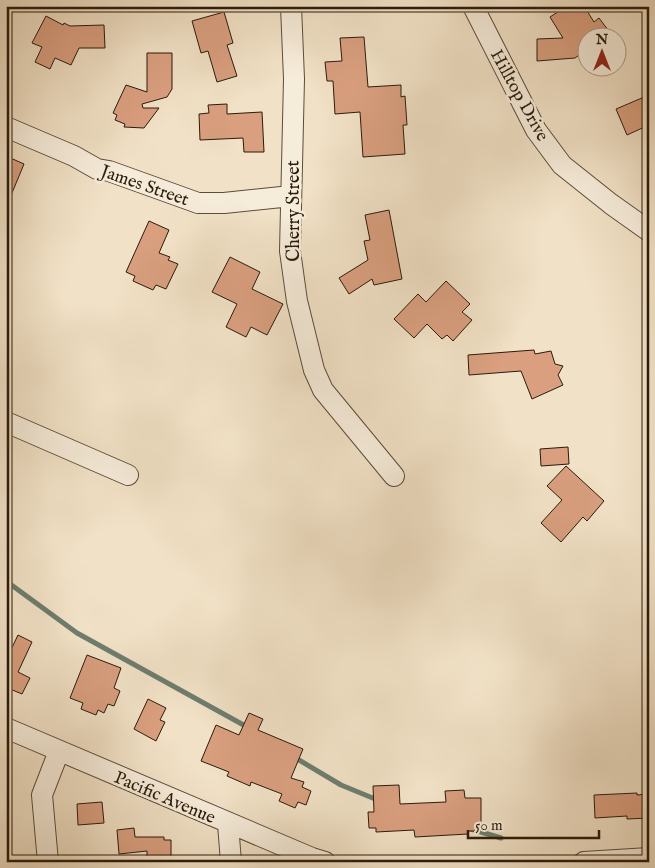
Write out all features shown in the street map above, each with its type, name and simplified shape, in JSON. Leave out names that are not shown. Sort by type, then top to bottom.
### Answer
[{"type":"street","name":"Cherry Street","points":[[291,6],[294,79],[290,251],[297,301],[314,370],[323,390],[394,476]]},
{"type":"street","name":"Hilltop Drive","points":[[473,6],[536,130],[562,165],[649,231]]},
{"type":"street","name":"James Street","points":[[6,127],[74,156],[97,169],[110,170],[198,203],[224,203],[291,196]]},
{"type":"street","points":[[6,422],[128,475]]},
{"type":"street","name":"Pacific Avenue","points":[[6,728],[228,824],[325,862]]},
{"type":"street","points":[[48,862],[42,795],[59,751]]},
{"type":"street","points":[[228,824],[231,862]]},
{"type":"street","points":[[584,862],[649,858]]},
{"type":"building","points":[[567,6],[584,6],[594,22],[599,18],[606,28],[578,28],[578,56],[575,58],[537,61],[537,39],[563,38],[550,17]]},
{"type":"building","points":[[224,12],[233,43],[227,45],[237,76],[217,82],[208,51],[201,53],[192,21]]},
{"type":"building","points":[[46,16],[63,25],[64,23],[70,26],[104,25],[105,48],[79,48],[71,65],[55,58],[50,69],[35,62],[42,47],[32,43]]},
{"type":"building","points":[[364,37],[368,87],[401,85],[401,97],[405,96],[407,125],[403,125],[405,154],[363,157],[360,112],[335,114],[333,81],[327,81],[325,62],[342,61],[340,38]]},
{"type":"building","points":[[147,53],[172,53],[172,89],[167,97],[142,104],[143,108],[159,108],[144,128],[124,127],[125,124],[115,120],[117,115],[113,113],[126,85],[147,92]]},
{"type":"building","points":[[649,95],[649,125],[627,135],[616,109]]},
{"type":"building","points":[[227,104],[227,114],[262,112],[264,152],[244,152],[243,138],[200,140],[199,114],[209,113],[208,105]]},
{"type":"building","points":[[6,156],[24,164],[7,205],[6,205]]},
{"type":"building","points":[[389,210],[402,279],[374,285],[372,279],[349,294],[339,278],[368,260],[364,241],[370,240],[365,215]]},
{"type":"building","points":[[149,221],[169,230],[159,253],[170,257],[168,260],[178,264],[166,289],[156,285],[153,290],[133,281],[135,276],[126,272]]},
{"type":"building","points":[[230,257],[260,272],[252,289],[283,304],[267,335],[251,327],[246,337],[226,327],[237,304],[212,292]]},
{"type":"building","points":[[446,281],[470,304],[462,312],[472,320],[453,341],[447,335],[442,339],[427,324],[414,338],[394,319],[418,294],[426,302]]},
{"type":"building","points":[[534,350],[535,354],[551,351],[555,364],[563,366],[558,375],[563,385],[532,399],[521,371],[469,375],[468,355]]},
{"type":"building","points":[[568,447],[569,464],[541,466],[540,449]]},
{"type":"building","points":[[566,466],[604,501],[587,521],[583,517],[561,542],[541,523],[562,500],[547,486]]},
{"type":"building","points":[[18,635],[32,642],[18,672],[30,678],[22,694],[10,689],[6,697],[6,660]]},
{"type":"building","points":[[87,655],[121,668],[114,688],[120,691],[114,706],[108,704],[104,713],[98,710],[96,715],[81,709],[83,703],[70,698]]},
{"type":"building","points":[[148,699],[166,708],[160,720],[165,722],[156,741],[134,729]]},
{"type":"building","points":[[249,713],[263,719],[258,730],[303,749],[291,778],[304,782],[302,787],[311,791],[306,805],[298,802],[295,808],[279,801],[282,794],[251,782],[250,786],[227,776],[229,772],[201,761],[216,725],[239,735]]},
{"type":"building","points":[[399,785],[400,804],[446,802],[445,791],[464,790],[465,798],[481,798],[481,831],[468,831],[468,834],[415,837],[414,830],[376,832],[376,828],[369,828],[368,812],[374,812],[373,786]]},
{"type":"building","points":[[637,793],[637,795],[649,794],[649,818],[627,819],[627,816],[595,818],[594,795]]},
{"type":"building","points":[[102,802],[104,823],[78,825],[77,804]]},
{"type":"building","points":[[134,828],[135,837],[164,837],[164,840],[171,840],[171,862],[147,862],[147,851],[119,854],[117,830]]},
{"type":"waterway","points":[[6,581],[77,633],[249,728]]},
{"type":"waterway","points":[[294,757],[341,785],[380,801]]},
{"type":"waterway","points":[[471,829],[501,838]]}]
